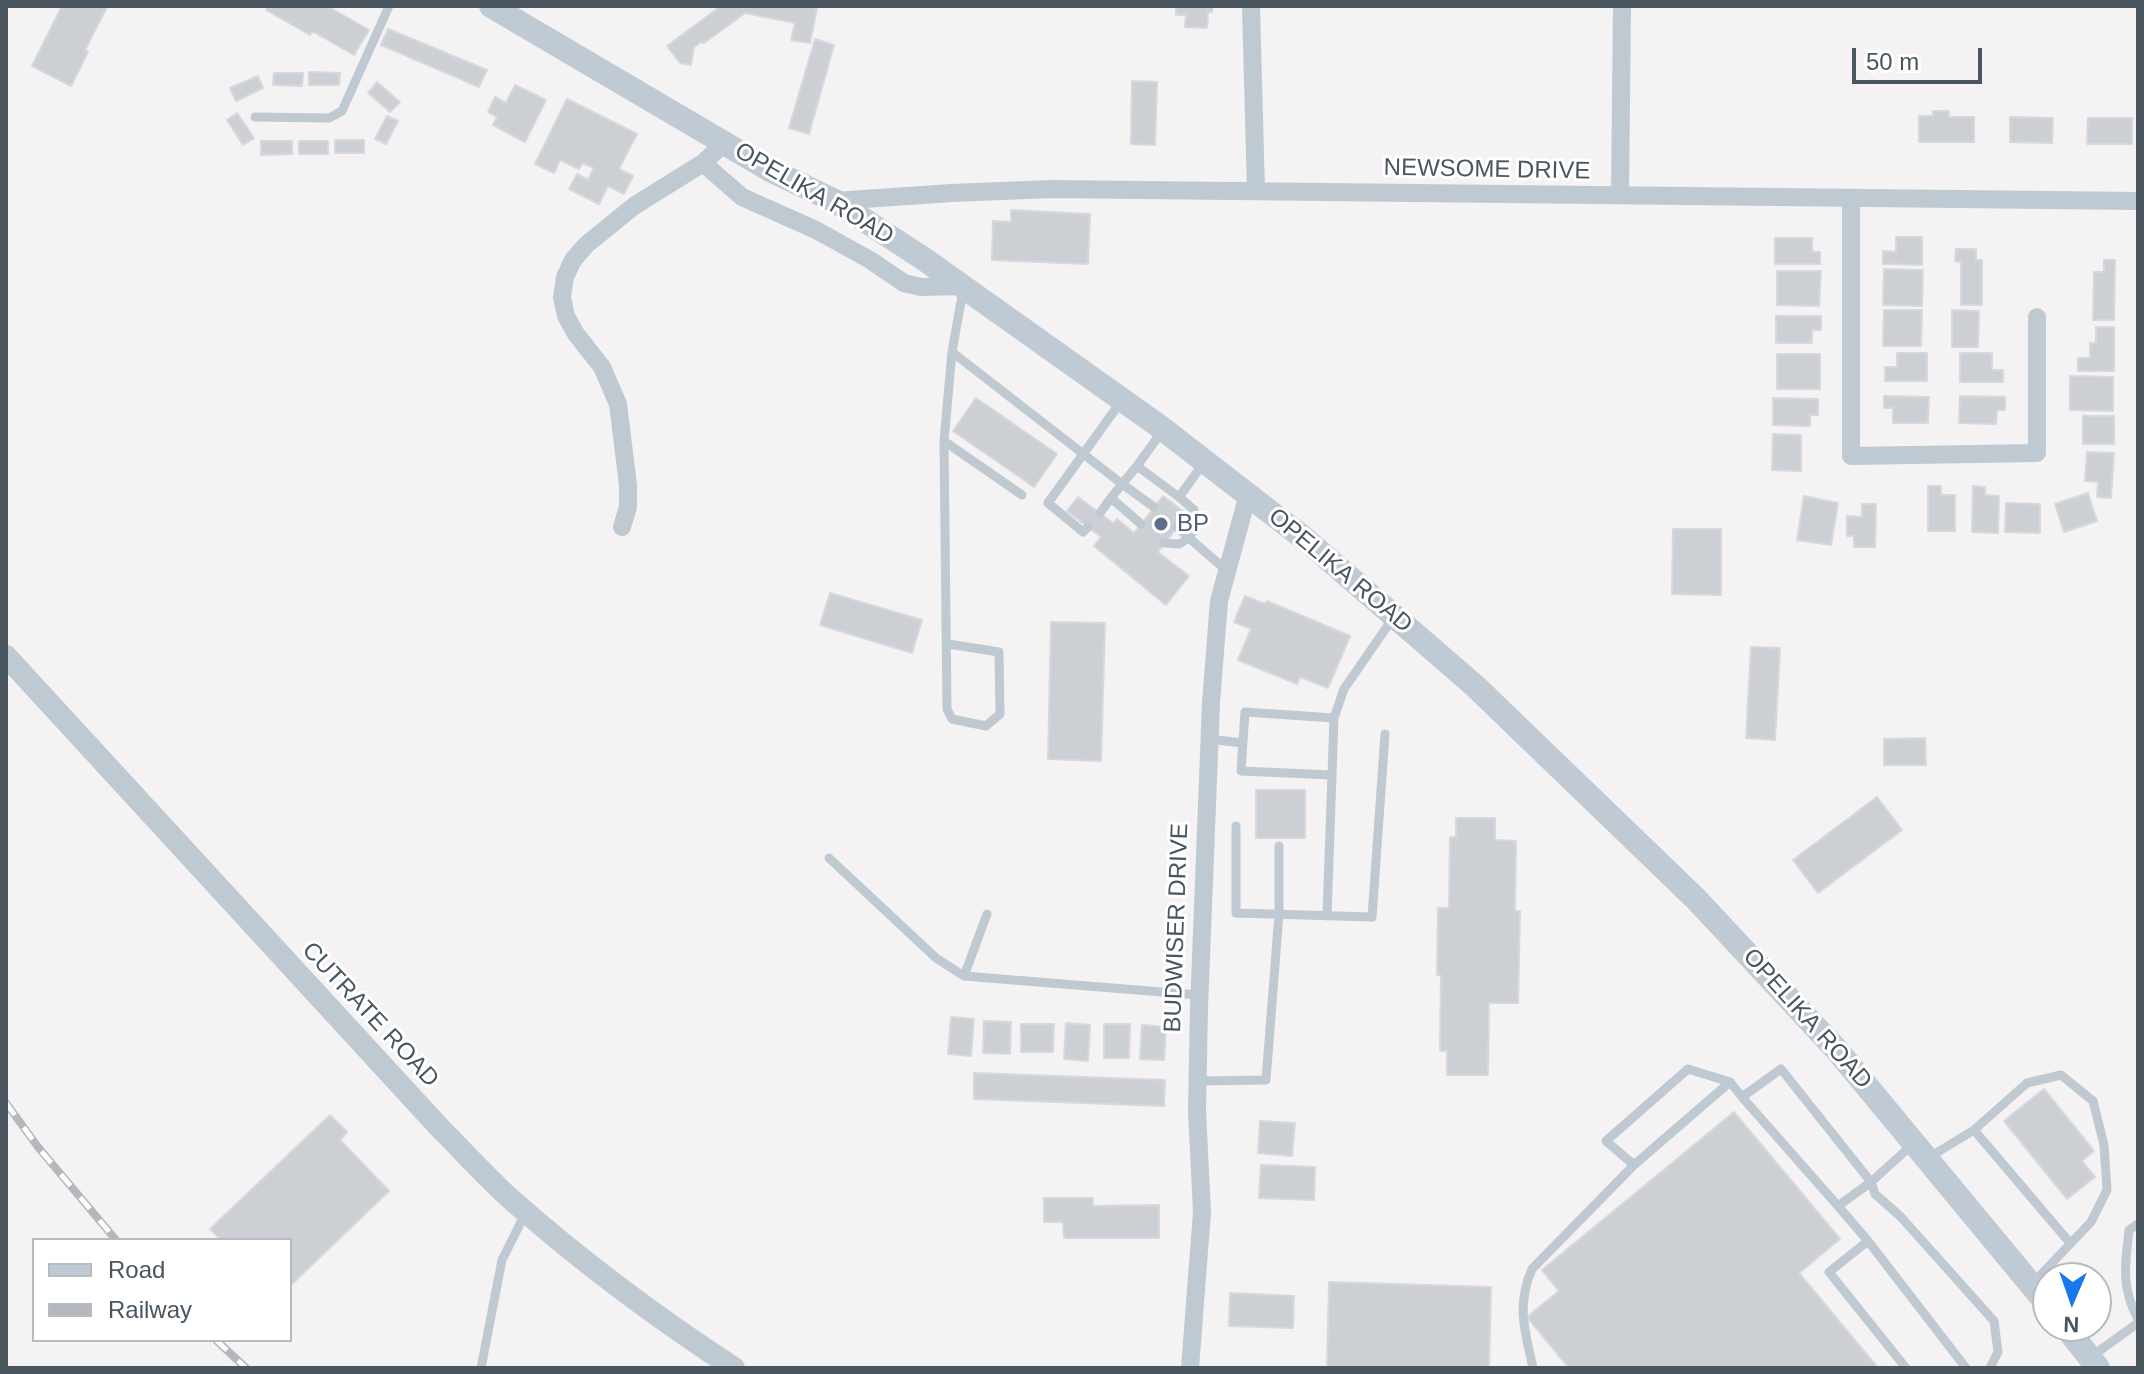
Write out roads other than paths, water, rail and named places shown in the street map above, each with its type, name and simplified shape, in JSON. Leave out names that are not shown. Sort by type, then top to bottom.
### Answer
[{"type":"main road","name":"OPELIKA ROAD","points":[[491,6],[770,170],[835,201],[963,286],[1248,494],[1475,686],[1696,899],[1836,1049],[2032,1285]]},
{"type":"main road","points":[[2078,1342],[2094,1363]]},
{"type":"street","points":[[1251,6],[1256,191]]},
{"type":"street","points":[[1620,195],[1622,6]]},
{"type":"street","points":[[622,527],[628,507],[628,485],[618,404],[602,367],[566,316],[562,297],[565,277],[573,260],[598,235],[642,200],[703,163],[725,142]]},
{"type":"street","points":[[703,163],[742,197],[816,230],[904,283],[921,287],[963,286]]},
{"type":"street","name":"NEWSOME DRIVE","points":[[835,201],[1052,189],[2138,201]]},
{"type":"street","points":[[1851,199],[1851,456],[2037,453],[2037,317]]},
{"type":"street","name":"BUDWISER DRIVE","points":[[1190,1368],[1202,1212],[1199,995],[1209,739],[1219,601],[1248,494]]},
{"type":"street","name":"CUTRATE ROAD","points":[[6,656],[428,1116],[526,1212],[660,1319],[734,1368]]},
{"type":"lane","points":[[255,117],[329,118],[342,111],[388,7]]},
{"type":"lane","points":[[948,644],[999,652],[1000,714],[986,726],[952,719],[947,709],[944,441],[952,352],[963,286]]},
{"type":"lane","points":[[952,352],[1154,507]]},
{"type":"lane","points":[[1088,527],[1083,532],[1048,503],[1122,400]]},
{"type":"lane","points":[[1100,513],[1164,430]]},
{"type":"lane","points":[[944,441],[1022,495]]},
{"type":"lane","points":[[1179,497],[1205,461]]},
{"type":"lane","points":[[1137,466],[1194,510],[1195,528],[1189,538],[1179,544],[1164,543]]},
{"type":"lane","points":[[1111,498],[1141,524]]},
{"type":"lane","points":[[1177,527],[1226,570]]},
{"type":"lane","points":[[1327,916],[1334,718],[1344,689],[1394,616]]},
{"type":"lane","points":[[1332,775],[1241,771],[1245,712],[1334,718]]},
{"type":"lane","points":[[1236,826],[1236,913],[1372,917],[1385,734]]},
{"type":"lane","points":[[1209,739],[1242,743]]},
{"type":"lane","points":[[1198,1081],[1266,1080],[1279,914],[1279,846]]},
{"type":"lane","points":[[829,858],[936,958],[964,976],[1199,995]]},
{"type":"lane","points":[[964,976],[987,914]]},
{"type":"lane","points":[[1634,1165],[1606,1141],[1688,1069],[1730,1082],[1868,1241],[1966,1368]]},
{"type":"lane","points":[[1742,1097],[1781,1069],[1871,1182],[1875,1194],[1900,1216],[1994,1321],[1998,1352],[1990,1368]]},
{"type":"lane","points":[[1838,1206],[1922,1150],[1974,1130],[2027,1083],[2061,1075],[2093,1101],[2104,1145],[2107,1190],[2091,1222],[2053,1262]]},
{"type":"lane","points":[[1533,1368],[1522,1317],[1523,1290],[1532,1269],[1634,1165],[1730,1082]]},
{"type":"lane","points":[[1974,1130],[2070,1243]]},
{"type":"lane","points":[[481,1368],[502,1260],[526,1212]]},
{"type":"lane","points":[[2094,1363],[2138,1321],[2128,1301],[2125,1270],[2129,1230],[2138,1224]]},
{"type":"lane","points":[[1868,1241],[1829,1272],[1906,1368]]},
{"type":"railway","points":[[6,1103],[38,1147],[114,1238]]},
{"type":"railway","points":[[218,1342],[246,1368]]},
{"type":"place","name":"BP","points":[[1161,524]]}]
